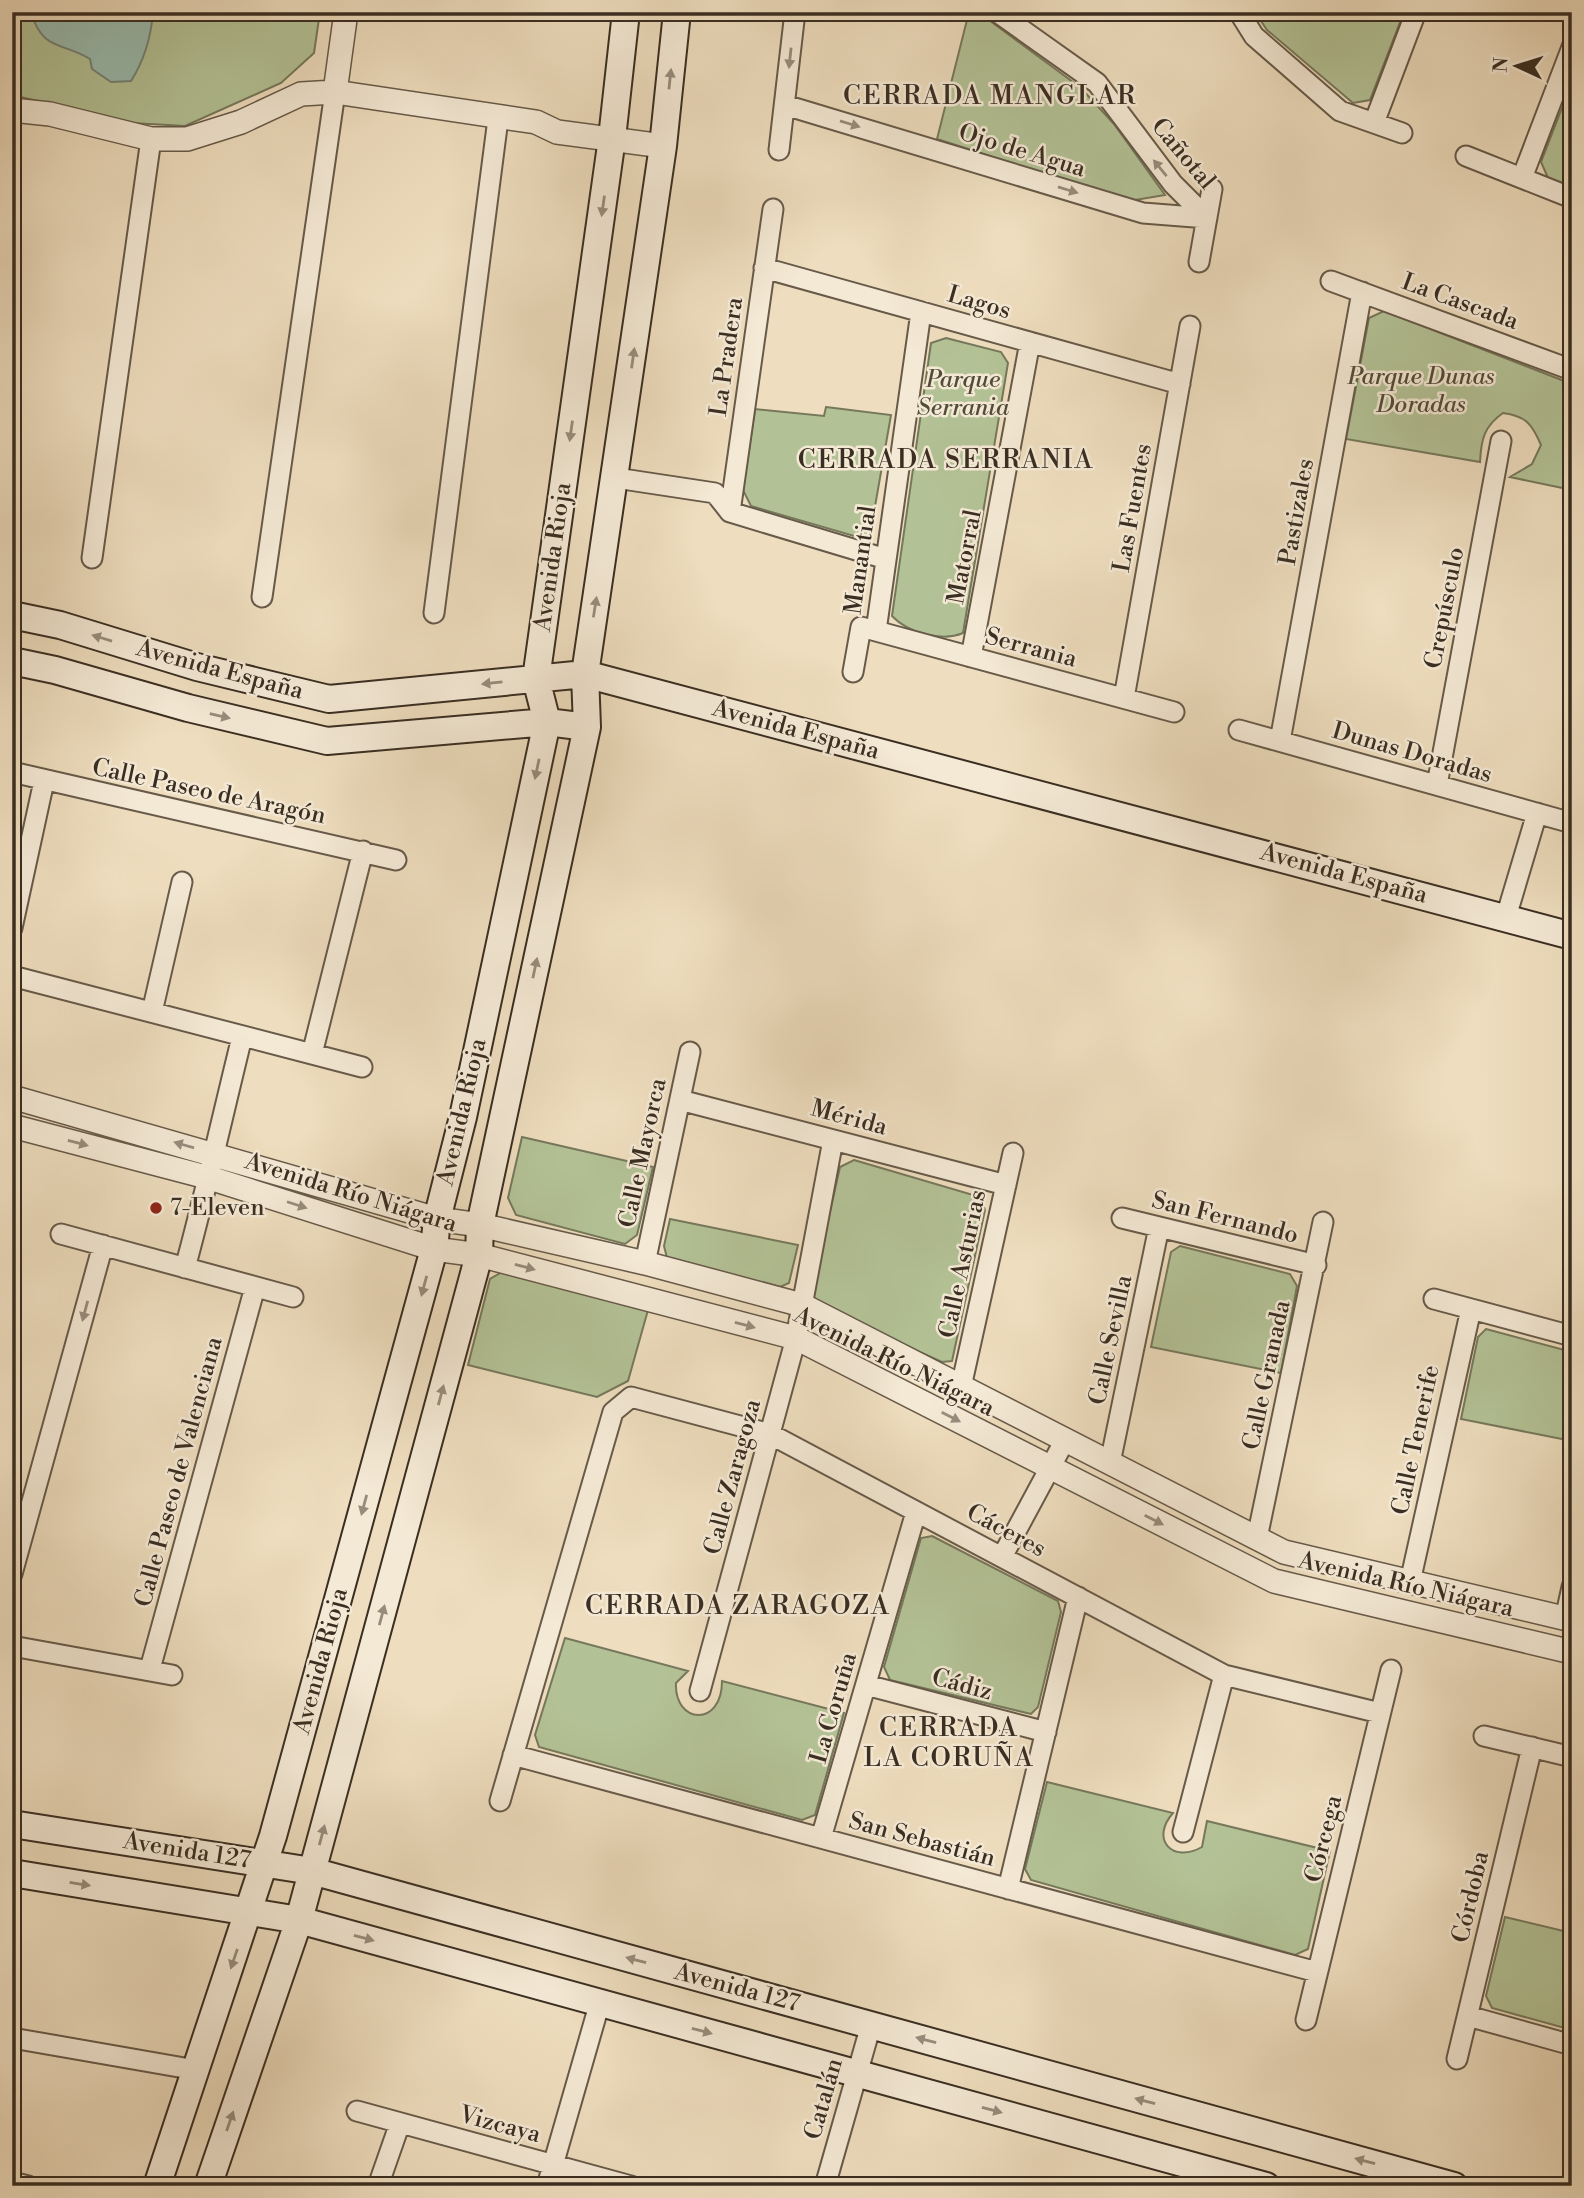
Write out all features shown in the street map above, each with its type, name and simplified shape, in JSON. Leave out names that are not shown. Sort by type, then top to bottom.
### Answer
[{"type":"main road","name":"Avenida Rioja","points":[[157,2186],[265,1864],[434,1249],[438,1219],[463,1117],[547,722],[536,679],[612,138],[626,12]]},
{"type":"main road","name":"Avenida Rioja","points":[[208,2186],[299,1920],[479,1255],[480,1225],[504,1125],[587,727],[585,674],[663,146],[677,12]]},
{"type":"main road","name":"Avenida España","points":[[12,615],[60,625],[197,667],[329,699],[585,674],[1572,936]]},
{"type":"main road","name":"Avenida España","points":[[12,661],[55,670],[188,708],[327,741],[547,722],[587,727]]},
{"type":"main road","points":[[188,708],[197,667]]},
{"type":"main road","points":[[481,1028],[521,1034]]},
{"type":"main road","points":[[463,1117],[504,1125]]},
{"type":"main road","name":"Avenida 127","points":[[12,1824],[312,1871],[1454,2186]]},
{"type":"main road","name":"Avenida 127","points":[[12,1873],[299,1920],[1266,2186]]},
{"type":"street","points":[[262,597],[346,12]]},
{"type":"street","points":[[779,150],[795,12]]},
{"type":"street","name":"Cañotal","points":[[997,12],[1097,83],[1173,184],[1207,218]]},
{"type":"street","points":[[1239,12],[1254,36],[1340,111],[1402,133]]},
{"type":"street","points":[[1374,123],[1416,12]]},
{"type":"street","points":[[1522,178],[1572,47]]},
{"type":"street","points":[[12,110],[50,114],[151,139],[187,139],[241,122],[301,93],[335,92],[498,119],[536,122],[557,132],[663,146]]},
{"type":"street","name":"Ojo de Agua","points":[[785,104],[1143,213],[1207,218]]},
{"type":"street","points":[[434,613],[498,119]]},
{"type":"street","points":[[92,558],[151,139]]},
{"type":"street","points":[[1466,156],[1572,198]]},
{"type":"street","points":[[1199,262],[1212,189]]},
{"type":"street","name":"La Pradera","points":[[730,512],[773,209]]},
{"type":"street","name":"Lagos","points":[[764,268],[1180,384]]},
{"type":"street","name":"La Cascada","points":[[1331,281],[1572,370]]},
{"type":"street","name":"Pastizales","points":[[1280,741],[1362,292]]},
{"type":"street","name":"Manantial","points":[[853,672],[861,627],[876,631],[920,312]]},
{"type":"street","name":"Las Fuentes","points":[[1124,698],[1191,326]]},
{"type":"street","name":"Matorral","points":[[971,657],[1030,342]]},
{"type":"street","name":"Crepúsculo","points":[[1437,785],[1501,441]]},
{"type":"street","points":[[616,478],[715,493],[730,512],[886,559]]},
{"type":"street","name":"Serrania","points":[[876,631],[1174,712]]},
{"type":"street","name":"Dunas Doradas","points":[[1240,730],[1572,823]]},
{"type":"street","name":"Calle Paseo de Aragón","points":[[12,772],[396,860]]},
{"type":"street","points":[[12,928],[44,781]]},
{"type":"street","points":[[1506,917],[1537,813]]},
{"type":"street","points":[[312,1054],[363,851]]},
{"type":"street","points":[[152,1012],[182,882]]},
{"type":"street","points":[[12,976],[362,1067]]},
{"type":"street","points":[[185,1268],[210,1178],[212,1153],[242,1037]]},
{"type":"street","name":"Calle Mayorca","points":[[645,1263],[690,1052]]},
{"type":"street","name":"Avenida Río Niágara","points":[[12,1097],[438,1219],[480,1225],[645,1263],[802,1305],[1284,1552],[1568,1620]]},
{"type":"street","name":"Mérida","points":[[680,1100],[1006,1185]]},
{"type":"street","name":"Avenida Río Niágara","points":[[12,1126],[210,1178],[434,1249],[479,1255],[796,1338],[1275,1581],[1572,1652]]},
{"type":"street","name":"Calle Zaragoza","points":[[700,1691],[796,1338],[833,1140]]},
{"type":"street","name":"Calle Asturias","points":[[961,1387],[1013,1153]]},
{"type":"street","name":"San Fernando","points":[[1122,1218],[1315,1265]]},
{"type":"street","name":"Calle Granada","points":[[1258,1538],[1323,1222]]},
{"type":"street","name":"Calle Sevilla","points":[[1110,1463],[1159,1227]]},
{"type":"street","points":[[61,1234],[293,1297]]},
{"type":"street","points":[[12,1574],[103,1245]]},
{"type":"street","name":"Calle Paseo de Valenciana","points":[[150,1669],[255,1287]]},
{"type":"street","points":[[1434,1300],[1572,1336]]},
{"type":"street","name":"Calle Tenerife","points":[[1410,1582],[1471,1309]]},
{"type":"street","name":"Cáceres","points":[[513,1755],[613,1412],[631,1397],[769,1434],[1224,1675],[1380,1713]]},
{"type":"street","points":[[1002,1557],[1065,1440]]},
{"type":"street","name":"La Coruña","points":[[821,1838],[916,1512]]},
{"type":"street","points":[[1568,1620],[1572,1587]]},
{"type":"street","points":[[1008,1889],[1078,1597]]},
{"type":"street","points":[[12,1646],[172,1675]]},
{"type":"street","name":"Córcega","points":[[1306,2020],[1391,1670]]},
{"type":"street","points":[[1183,1832],[1224,1675]]},
{"type":"street","name":"Cádiz","points":[[866,1685],[1046,1732]]},
{"type":"street","points":[[1484,1736],[1572,1757]]},
{"type":"street","name":"Córdoba","points":[[1457,2059],[1532,1747]]},
{"type":"street","points":[[500,1801],[513,1755]]},
{"type":"street","name":"San Sebastián","points":[[513,1755],[1317,1972]]},
{"type":"street","points":[[547,2186],[600,2003]]},
{"type":"street","points":[[1468,2016],[1572,2045]]},
{"type":"street","name":"Catalán","points":[[825,2186],[871,2025]]},
{"type":"street","points":[[12,2038],[196,2070]]},
{"type":"street","name":"Vizcaya","points":[[357,2111],[631,2186]]},
{"type":"street","points":[[378,2186],[400,2123]]},
{"type":"street","points":[[12,2182],[28,2186]]},
{"type":"green space","points":[[12,12],[320,12],[314,53],[281,83],[185,126],[132,123],[12,95]]},
{"type":"green space","points":[[969,12],[978,12],[1081,88],[1114,124],[1165,195],[1129,201],[937,139]]},
{"type":"green space","points":[[1255,12],[1404,12],[1370,100],[1353,103],[1267,30]]},
{"type":"green space","points":[[1572,82],[1572,188],[1548,178],[1541,162]]},
{"type":"green space","name":"Parque Dunas Doradas","points":[[1384,311],[1572,384],[1572,490],[1510,477],[1532,464],[1541,445],[1527,422],[1511,414],[1503,413],[1488,428],[1481,447],[1480,462],[1346,439],[1369,318]]},
{"type":"green space","name":"Parque Serrania","points":[[946,338],[1001,352],[1008,363],[963,633],[945,637],[916,631],[892,616],[931,343]]},
{"type":"green space","name":"Parque Serrania","points":[[826,407],[891,415],[870,535],[861,538],[751,506],[743,490],[755,409],[824,416]]},
{"type":"green space","points":[[522,1137],[653,1167],[637,1235],[625,1244],[516,1215],[508,1198]]},
{"type":"green space","points":[[854,1160],[980,1197],[985,1210],[952,1361],[942,1362],[817,1306],[812,1292],[840,1167]]},
{"type":"green space","points":[[670,1219],[798,1245],[789,1283],[780,1287],[667,1258],[664,1246]]},
{"type":"green space","points":[[1180,1246],[1290,1274],[1297,1286],[1281,1373],[1151,1347],[1171,1252]]},
{"type":"green space","points":[[502,1272],[648,1310],[628,1381],[597,1397],[468,1365],[490,1279]]},
{"type":"green space","points":[[1486,1329],[1572,1352],[1572,1441],[1461,1419],[1478,1337]]},
{"type":"green space","points":[[932,1536],[1058,1601],[1061,1612],[1038,1707],[1031,1714],[890,1680],[884,1667],[921,1538]]},
{"type":"green space","points":[[565,1638],[688,1671],[676,1683],[677,1697],[682,1707],[690,1713],[707,1713],[715,1707],[722,1681],[844,1713],[815,1815],[802,1820],[539,1747],[535,1735]]},
{"type":"green space","points":[[1047,1782],[1173,1813],[1166,1823],[1164,1840],[1174,1851],[1182,1853],[1202,1847],[1207,1821],[1330,1851],[1308,1949],[1295,1955],[1031,1880],[1025,1869]]},
{"type":"green space","points":[[1505,1917],[1572,1933],[1572,2030],[1492,2008],[1486,1996]]},
{"type":"water","points":[[31,12],[153,12],[146,48],[131,81],[111,82],[92,69],[90,59],[47,40],[36,25]]},
{"type":"place","name":"7-Eleven","points":[[156,1208]]},
{"type":"district","name":"CERRADA MANGLAR","points":[[990,96]]},
{"type":"district","name":"CERRADA SERRANIA","points":[[946,460]]},
{"type":"district","name":"CERRADA ZARAGOZA","points":[[738,1606]]},
{"type":"district","name":"CERRADA LA CORUÑA","points":[[949,1743]]}]
